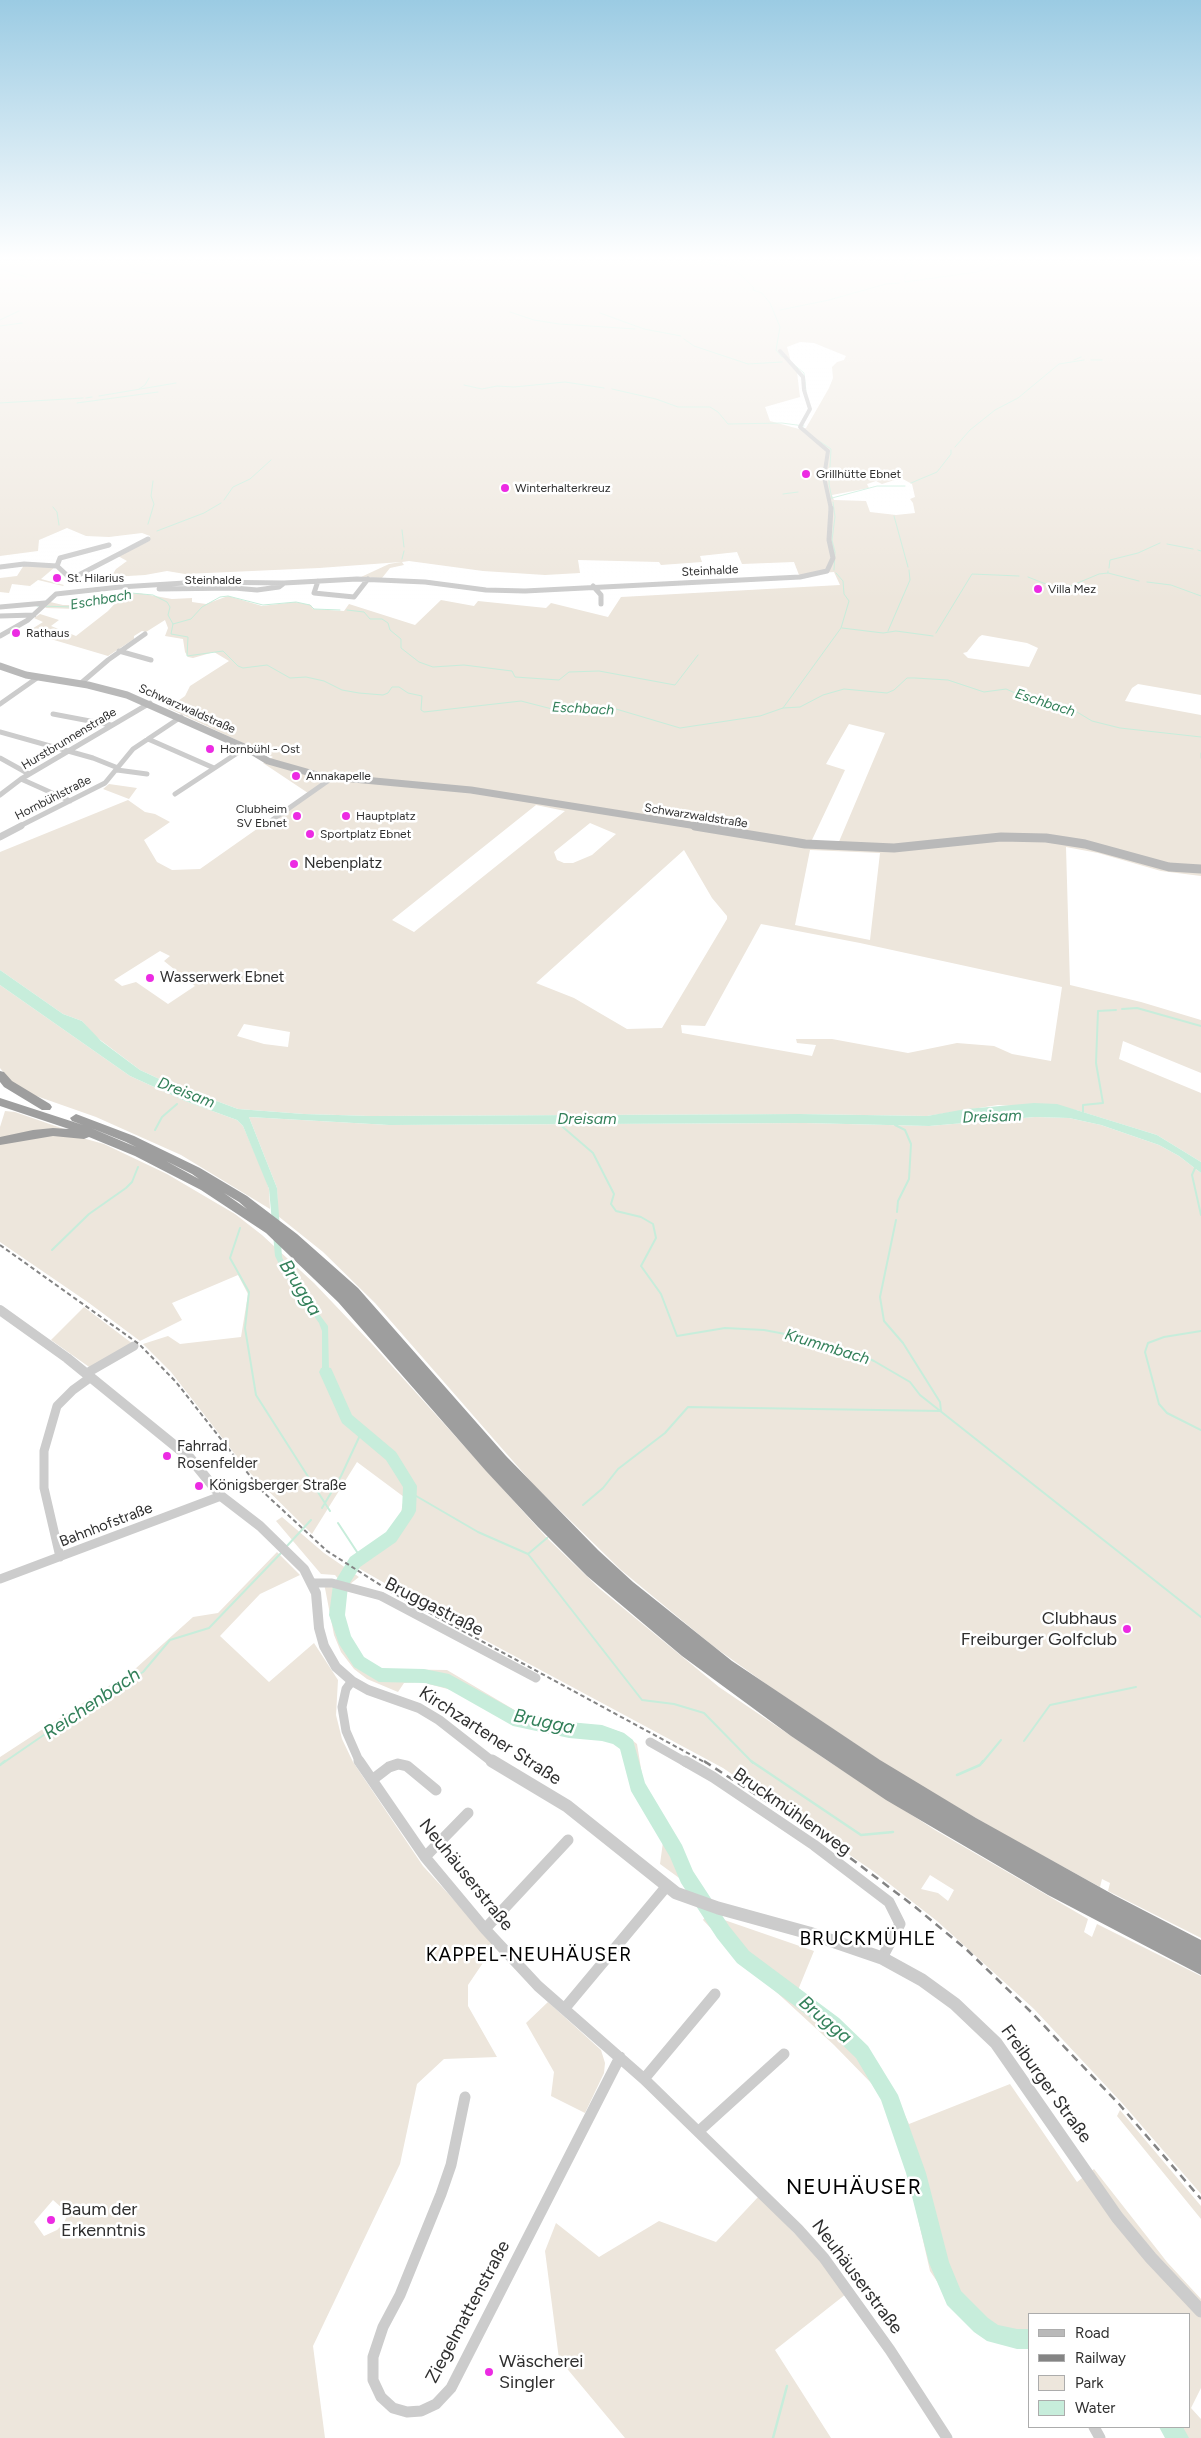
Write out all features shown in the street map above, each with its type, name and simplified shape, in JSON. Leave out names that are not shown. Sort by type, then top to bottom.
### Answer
[{"type":"highway","points":[[0,1075],[8,1084],[46,1107]]},
{"type":"highway","points":[[0,1093],[98,1126],[145,1145],[196,1171],[261,1218],[353,1292],[501,1460],[592,1555],[628,1587],[726,1666],[874,1766],[970,1824],[1108,1901],[1201,1949]]},
{"type":"highway","points":[[0,1102],[112,1141],[186,1176],[261,1218]]},
{"type":"highway","points":[[0,1141],[53,1132],[73,1133],[112,1141]]},
{"type":"highway","points":[[288,1239],[343,1298],[491,1467],[543,1523],[592,1571],[687,1651],[797,1732],[909,1804],[1054,1889],[1201,1966]]},
{"type":"main road","name":"Schwarzwaldstraße","points":[[0,666],[37,678],[115,691],[150,703],[181,717],[246,748],[259,757],[312,774],[332,778],[471,790],[822,846],[902,848],[1001,837],[1025,837],[1070,841],[1169,867],[1201,869]]},
{"type":"street","name":"Steinhalde","points":[[0,636],[34,616],[56,594],[140,586],[163,590],[234,588],[257,590],[279,587],[284,582],[368,580],[424,582],[486,590],[491,593],[502,594],[800,577],[828,571],[833,558],[829,540],[831,507],[824,477],[828,451],[801,426],[810,409],[802,375]]},
{"type":"street","points":[[66,592],[71,579],[148,539]]},
{"type":"street","points":[[57,566],[59,560],[64,557],[109,545]]},
{"type":"street","points":[[0,566],[24,564],[57,566],[71,579]]},
{"type":"street","points":[[318,581],[314,594],[354,597],[368,580]]},
{"type":"street","points":[[594,588],[601,595],[602,604]]},
{"type":"street","points":[[0,607],[44,605]]},
{"type":"street","points":[[0,616],[34,616]]},
{"type":"street","points":[[80,684],[119,651],[145,634]]},
{"type":"street","points":[[119,651],[151,660]]},
{"type":"street","points":[[0,704],[37,678]]},
{"type":"street","name":"Hurstbrunnenstraße","points":[[0,795],[21,779],[68,750],[150,703]]},
{"type":"street","points":[[53,714],[111,725]]},
{"type":"street","name":"Hornbühlstraße","points":[[0,837],[104,783],[133,749],[181,717]]},
{"type":"street","points":[[0,732],[68,750],[117,769],[147,774]]},
{"type":"street","points":[[148,739],[214,768]]},
{"type":"street","points":[[175,794],[246,748]]},
{"type":"street","points":[[0,758],[29,774]]},
{"type":"street","points":[[265,825],[332,778]]},
{"type":"street","points":[[21,779],[70,801]]},
{"type":"street","name":"Kirchzartener Straße","points":[[0,1310],[89,1375],[190,1458],[221,1496],[260,1526],[304,1569],[313,1583],[317,1598],[319,1628],[324,1646],[336,1668],[352,1681],[368,1690],[412,1705],[440,1720],[485,1757],[567,1806],[666,1887],[700,1902]]},
{"type":"street","points":[[60,1557],[44,1488],[44,1451],[57,1406],[89,1375],[134,1346]]},
{"type":"street","name":"Bahnhofstraße","points":[[0,1580],[221,1496]]},
{"type":"street","name":"Bruggastraße","points":[[313,1583],[325,1582],[344,1586],[393,1602],[536,1678]]},
{"type":"street","name":"Neuhäuserstraße","points":[[352,1681],[346,1689],[342,1706],[346,1731],[355,1755],[425,1857],[485,1929],[538,1986],[620,2057],[700,2131],[772,2201],[824,2258],[890,2350],[947,2438]]},
{"type":"street","name":"Bruckmühlenweg","points":[[650,1742],[713,1777],[814,1845],[889,1902],[900,1924],[882,1958]]},
{"type":"street","points":[[372,1780],[389,1767],[398,1764],[407,1766],[436,1790]]},
{"type":"street","points":[[425,1857],[468,1813]]},
{"type":"street","points":[[485,1929],[568,1840]]},
{"type":"street","points":[[565,2008],[666,1887]]},
{"type":"street","name":"Freiburger Straße","points":[[700,1902],[809,1933],[882,1958],[903,1968],[942,1994],[996,2043],[1117,2217],[1156,2264],[1201,2311]]},
{"type":"street","points":[[644,2079],[715,1994]]},
{"type":"street","points":[[700,2131],[784,2054]]},
{"type":"street","name":"Ziegelmattenstraße","points":[[465,2097],[451,2165],[441,2194],[400,2295],[383,2327],[373,2357],[373,2380],[381,2397],[393,2408],[407,2412],[421,2412],[436,2404],[451,2388],[620,2057]]},
{"type":"green space","points":[[0,375],[797,375],[800,397],[765,407],[770,421],[799,429],[806,428],[829,388],[833,375],[1201,375],[1201,695],[1138,684],[1132,688],[1125,701],[1201,715],[1201,876],[1161,871],[1098,853],[1066,847],[1070,985],[1141,1002],[1201,1020],[1201,1073],[1123,1041],[1119,1059],[1201,1093],[1201,1162],[1157,1135],[1076,1110],[998,1105],[927,1116],[800,1114],[371,1116],[304,1114],[238,1109],[168,1083],[140,1070],[95,1036],[82,1021],[63,1014],[0,970],[0,852],[128,800],[145,812],[155,814],[170,822],[144,840],[157,862],[172,870],[200,869],[308,793],[263,763],[273,757],[168,708],[185,696],[190,686],[229,661],[214,652],[193,658],[188,657],[185,652],[183,639],[165,636],[168,628],[165,620],[146,632],[142,631],[134,636],[134,639],[108,656],[27,632],[43,622],[34,618],[40,614],[59,620],[51,626],[76,636],[108,611],[119,599],[105,600],[97,605],[76,609],[45,608],[50,602],[63,605],[88,605],[102,599],[138,593],[172,599],[192,598],[192,602],[206,604],[228,596],[262,606],[295,602],[311,605],[313,609],[344,611],[349,604],[415,625],[441,600],[474,606],[478,601],[546,608],[551,603],[608,617],[621,597],[840,585],[834,572],[799,575],[794,562],[742,564],[737,552],[700,556],[702,562],[661,565],[659,562],[578,560],[580,573],[545,575],[483,571],[409,561],[402,562],[404,565],[390,568],[382,578],[361,577],[389,564],[401,562],[185,574],[167,571],[145,575],[111,577],[116,569],[127,561],[118,556],[149,541],[150,536],[142,533],[109,537],[86,536],[67,528],[39,540],[38,551],[0,556]],"holes":[[[901,478],[912,484],[915,497],[910,499],[915,513],[896,515],[870,512],[866,501],[834,500],[832,495],[869,488],[867,484],[876,481],[882,484]],[[982,635],[1027,643],[1038,648],[1029,667],[968,658],[963,653],[967,652]],[[849,724],[885,733],[838,844],[811,842],[845,770],[826,764]],[[536,805],[565,811],[414,932],[392,920]],[[590,823],[616,834],[592,855],[573,863],[564,863],[557,860],[554,852]],[[684,850],[712,898],[727,916],[727,919],[662,1028],[627,1029],[574,998],[536,983]],[[810,850],[880,853],[870,940],[795,925]],[[761,924],[860,943],[1062,987],[1051,1061],[1012,1054],[994,1046],[957,1043],[908,1053],[832,1039],[796,1039],[797,1043],[816,1045],[812,1056],[682,1033],[681,1025],[705,1026]],[[160,951],[170,956],[164,961],[195,986],[168,1004],[136,982],[122,986],[114,980]],[[244,1024],[290,1032],[288,1047],[264,1044],[237,1036]]]},
{"type":"green space","points":[[24,565],[55,567],[41,579],[64,585],[38,580],[30,586],[12,584],[9,593],[0,592],[0,578],[17,576]]},
{"type":"green space","points":[[109,784],[137,788],[129,799],[103,789]]},
{"type":"green space","points":[[0,985],[130,1076],[185,1101],[237,1120],[243,1126],[265,1177],[269,1189],[270,1209],[181,1155],[96,1117],[25,1092],[10,1081],[0,1068]]},
{"type":"green space","points":[[5,1111],[15,1112],[64,1129],[0,1139],[0,1127]]},
{"type":"green space","points":[[249,1117],[389,1125],[805,1123],[929,1126],[1035,1117],[1069,1118],[1101,1125],[1159,1145],[1179,1156],[1201,1173],[1201,1938],[1108,1891],[1110,1883],[1102,1879],[1100,1887],[998,1831],[896,1771],[713,1646],[621,1570],[533,1484],[375,1303],[323,1252],[278,1216],[277,1188]]},
{"type":"green space","points":[[35,1136],[75,1136],[104,1144],[167,1174],[235,1214],[262,1235],[314,1283],[373,1345],[547,1538],[600,1589],[719,1687],[828,1761],[935,1830],[1088,1919],[1084,1932],[1092,1937],[1097,1924],[1201,1976],[1201,2194],[1122,2103],[1034,2009],[937,1921],[873,1871],[723,1768],[481,1638],[353,1565],[387,1537],[399,1523],[404,1497],[357,1462],[312,1534],[248,1471],[171,1372],[143,1344],[168,1336],[180,1344],[241,1337],[248,1294],[238,1275],[172,1303],[182,1320],[140,1341],[89,1303],[0,1242],[0,1144]],"holes":[[[930,1875],[954,1890],[948,1901],[938,1893],[921,1889]]]},
{"type":"green space","points":[[84,1307],[133,1344],[92,1369],[51,1340]]},
{"type":"green space","points":[[282,1517],[324,1553],[359,1577],[350,1584],[341,1582],[335,1575],[321,1574],[276,1521]]},
{"type":"green space","points":[[277,1552],[300,1575],[260,1594],[220,1636],[269,1682],[314,1643],[338,1680],[336,1715],[342,1739],[353,1762],[423,1866],[495,1945],[468,1985],[468,2006],[497,2057],[444,2059],[417,2084],[400,2164],[313,2346],[325,2438],[0,2438],[0,1757],[135,1669],[193,1617],[218,1613]],"holes":[[[53,2200],[62,2208],[66,2218],[64,2223],[57,2230],[44,2236],[34,2222]]]},
{"type":"green space","points":[[324,1583],[347,1591],[340,1614],[345,1635],[352,1648],[365,1662],[382,1669],[447,1670],[523,1715],[609,1728],[623,1733],[637,1744],[646,1799],[673,1837],[703,1889],[686,1883],[660,1864],[663,1842],[639,1802],[623,1746],[611,1735],[534,1725],[498,1716],[459,1692],[421,1682],[404,1683],[398,1692],[367,1679],[354,1669],[341,1652],[334,1635]]},
{"type":"green space","points":[[707,1914],[814,1951],[798,1990],[850,2031],[866,2049],[888,2080],[909,2124],[1010,2084],[1077,2182],[1094,2169],[1167,2262],[1201,2299],[1201,2388],[1191,2408],[1191,2313],[1028,2313],[1028,2344],[1021,2345],[985,2336],[955,2308],[930,2271],[905,2162],[883,2101],[874,2086],[834,2045],[736,1955],[703,1920]]},
{"type":"green space","points":[[548,2002],[601,2050],[605,2063],[604,2073],[585,2113],[551,2096],[554,2072],[526,2023]]},
{"type":"green space","points":[[1120,2110],[1201,2206],[1201,2219],[1117,2116]]},
{"type":"green space","points":[[759,2196],[819,2259],[846,2294],[775,2350],[831,2438],[625,2438],[559,2359],[545,2251],[556,2223],[599,2257],[659,2221],[716,2242]]},
{"type":"green space","points":[[1191,2408],[1201,2419],[1201,2438],[1171,2438],[1163,2428],[1191,2428]]},
{"type":"water","name":"Dreisam","points":[[0,970],[63,1014],[82,1021],[101,1041],[140,1070],[168,1083],[238,1109],[304,1114],[371,1116],[800,1114],[927,1116],[966,1109],[1034,1103],[1057,1104],[1157,1135],[1201,1162],[1201,1173],[1179,1156],[1159,1145],[1101,1125],[1069,1118],[1035,1117],[929,1126],[805,1123],[389,1125],[249,1117],[277,1188],[282,1257],[289,1274],[328,1326],[329,1371],[333,1386],[328,1385],[322,1371],[322,1331],[319,1323],[285,1276],[275,1256],[269,1189],[243,1126],[237,1120],[185,1101],[130,1076],[0,985]]},
{"type":"waterway","points":[[804,375],[806,391]]},
{"type":"waterway","points":[[955,447],[970,430],[995,410],[1018,398],[1046,375]]},
{"type":"waterway","points":[[139,389],[145,385],[149,378]]},
{"type":"waterway","points":[[464,385],[482,389],[497,386],[514,387],[565,382],[604,388]]},
{"type":"waterway","points":[[99,396],[176,383]]},
{"type":"waterway","points":[[612,389],[656,399],[678,407],[710,407],[718,412],[728,424],[782,423],[804,426]]},
{"type":"waterway","points":[[77,403],[158,392]]},
{"type":"waterway","points":[[86,398],[92,397]]},
{"type":"waterway","points":[[0,403],[83,398]]},
{"type":"waterway","points":[[819,441],[831,449],[829,484],[832,499]]},
{"type":"waterway","points":[[911,483],[937,472],[951,454],[951,450]]},
{"type":"waterway","points":[[224,500],[233,487],[250,479],[271,460]]},
{"type":"waterway","points":[[148,524],[154,504],[151,496],[153,481]]},
{"type":"waterway","points":[[832,498],[877,486],[905,486]]},
{"type":"waterway","points":[[783,494],[798,492]]},
{"type":"waterway","points":[[833,502],[835,517],[832,540],[835,552],[834,570]]},
{"type":"waterway","points":[[157,531],[204,513],[221,503]]},
{"type":"waterway","points":[[53,507],[57,512],[59,525]]},
{"type":"waterway","points":[[894,516],[908,567]]},
{"type":"waterway","points":[[402,530],[404,547]]},
{"type":"waterway","points":[[1109,568],[1110,560],[1138,553],[1160,543]]},
{"type":"waterway","points":[[1167,544],[1193,549]]},
{"type":"waterway","points":[[402,559],[404,551]]},
{"type":"waterway","points":[[888,631],[910,580],[909,570]]},
{"type":"waterway","points":[[783,708],[841,628],[849,601],[844,594],[843,581],[836,573]]},
{"type":"waterway","points":[[1028,577],[1061,590],[1099,574],[1108,573]]},
{"type":"waterway","points":[[1108,573],[1139,581]]},
{"type":"waterway","points":[[936,633],[972,574],[1019,576]]},
{"type":"waterway","points":[[1147,582],[1171,585],[1201,596]]},
{"type":"waterway","name":"Eschbach","points":[[37,606],[76,607],[131,593],[153,595],[167,602],[170,607],[168,615],[173,624]]},
{"type":"waterway","points":[[173,624],[191,619],[202,607],[220,597],[228,596],[263,605],[296,602],[310,605],[314,609],[340,610]]},
{"type":"waterway","points":[[347,610],[364,612],[370,619],[382,619],[388,623],[390,630],[401,639],[401,648],[419,662],[433,667],[464,665],[512,671],[515,677],[559,680],[569,672],[599,671],[675,685],[698,655]]},
{"type":"waterway","name":"Eschbach","points":[[173,624],[171,634],[188,637],[187,656],[223,651],[238,666],[243,668],[267,665],[290,678],[306,677],[324,681],[342,690],[359,693],[383,695],[388,693],[392,687],[399,687],[408,693],[422,696],[421,710],[424,712],[521,701],[556,710],[616,709],[680,728],[760,716],[783,708]]},
{"type":"waterway","points":[[842,628],[883,633],[896,631],[933,636]]},
{"type":"waterway","name":"Eschbach","points":[[783,708],[800,707],[823,695],[844,689],[887,693],[894,690],[907,678],[948,680],[984,692],[1006,689],[1029,699],[1072,709],[1092,721],[1120,728],[1201,737]]},
{"type":"waterway","name":"Eschbach","points":[[1201,753],[1201,758]]},
{"type":"waterway","points":[[1122,1009],[1137,1008],[1201,1026]]},
{"type":"waterway","points":[[1083,1112],[1083,1105],[1103,1103],[1096,1063],[1098,1011],[1116,1010]]},
{"type":"waterway","points":[[155,1130],[162,1117],[177,1104]]},
{"type":"waterway","name":"Krummbach","points":[[557,1122],[593,1153],[614,1194],[611,1204],[616,1211],[641,1217],[653,1224],[656,1238],[641,1266],[661,1294],[677,1336],[725,1328],[764,1330],[801,1337],[831,1350],[858,1354],[874,1361],[910,1382],[920,1395],[940,1411]]},
{"type":"waterway","points":[[895,1125],[905,1130],[911,1144],[909,1179],[898,1201],[897,1212]]},
{"type":"waterway","points":[[1201,1166],[1195,1168],[1192,1175],[1201,1215]]},
{"type":"waterway","points":[[52,1250],[89,1214],[126,1188],[132,1182],[138,1167]]},
{"type":"waterway","points":[[896,1220],[880,1297],[884,1321],[903,1343],[940,1402],[940,1411]]},
{"type":"waterway","points":[[240,1228],[230,1258],[249,1292],[245,1328],[256,1395],[325,1503]]},
{"type":"waterway","points":[[1201,1331],[1164,1337],[1148,1343],[1145,1352],[1159,1404],[1167,1413],[1201,1430]]},
{"type":"waterway","name":"Brugga","points":[[326,1372],[347,1419],[391,1456],[410,1486],[409,1511],[391,1537],[355,1562],[341,1585],[337,1615],[344,1639],[359,1662],[379,1675],[401,1677],[424,1676],[449,1681],[513,1718],[569,1730],[602,1733],[618,1738],[627,1745],[637,1785],[676,1851],[687,1877],[723,1932],[743,1957],[833,2024],[862,2052],[889,2095],[916,2173],[939,2263],[954,2298],[981,2325],[994,2334],[1017,2339],[1028,2339]]},
{"type":"waterway","points":[[583,1505],[603,1488],[618,1469],[665,1433],[688,1407],[940,1411]]},
{"type":"waterway","name":"Krummbach","points":[[940,1411],[1201,1617]]},
{"type":"waterway","name":"Reichenbach","points":[[325,1503],[341,1476],[362,1431]]},
{"type":"waterway","points":[[411,1493],[478,1532],[528,1554]]},
{"type":"waterway","name":"Reichenbach","points":[[322,1508],[325,1503]]},
{"type":"waterway","points":[[325,1503],[330,1511]]},
{"type":"waterway","name":"Reichenbach","points":[[286,1547],[311,1520]]},
{"type":"waterway","points":[[338,1523],[361,1558]]},
{"type":"waterway","points":[[528,1554],[547,1538]]},
{"type":"waterway","name":"Reichenbach","points":[[3,1763],[86,1706],[143,1672],[170,1640],[209,1628],[282,1552]]},
{"type":"waterway","points":[[528,1554],[642,1700],[674,1704],[704,1713],[751,1761]]},
{"type":"waterway","points":[[1024,1741],[1050,1705],[1136,1687]]},
{"type":"waterway","points":[[982,1763],[1001,1740]]},
{"type":"waterway","name":"Reichenbach","points":[[0,1765],[5,1761]]},
{"type":"waterway","points":[[751,1761],[861,1835],[893,1832]]},
{"type":"waterway","points":[[957,1775],[980,1765],[983,1761]]},
{"type":"waterway","points":[[773,2438],[787,2386]]},
{"type":"waterway","name":"Brugga","points":[[1170,2428],[1179,2438]]},
{"type":"railway","points":[[0,1245],[139,1344],[176,1382],[261,1490],[327,1551],[393,1593],[706,1763]]},
{"type":"railway","points":[[704,1761],[829,1842],[914,1906],[967,1950],[1031,2012],[1119,2104],[1201,2199]]},
{"type":"place","name":"Grillhütte Ebnet","points":[[806,474]]},
{"type":"place","name":"Winterhalterkreuz","points":[[505,488]]},
{"type":"place","name":"St. Hilarius","points":[[57,578]]},
{"type":"place","name":"Villa Mez","points":[[1038,589]]},
{"type":"place","name":"Rathaus","points":[[16,633]]},
{"type":"place","name":"Hornbühl - Ost","points":[[210,749]]},
{"type":"place","name":"Annakapelle","points":[[296,776]]},
{"type":"place","name":"Clubheim SV Ebnet","points":[[297,816]]},
{"type":"place","name":"Hauptplatz","points":[[346,816]]},
{"type":"place","name":"Sportplatz Ebnet","points":[[310,834]]},
{"type":"place","name":"Nebenplatz","points":[[294,864]]},
{"type":"place","name":"Wasserwerk Ebnet","points":[[150,978]]},
{"type":"place","name":"Fahrrad Rosenfelder","points":[[167,1456]]},
{"type":"place","name":"Königsberger Straße","points":[[199,1486]]},
{"type":"place","name":"Clubhaus Freiburger Golfclub","points":[[1127,1629]]},
{"type":"place","name":"Baum der Erkenntnis","points":[[51,2220]]},
{"type":"place","name":"Wäscherei Singler","points":[[489,2372]]},
{"type":"district","name":"BRUCKMÜHLE","points":[[868,1939]]},
{"type":"district","name":"KAPPEL-NEUHÄUSER","points":[[529,1955]]},
{"type":"district","name":"NEUHÄUSER","points":[[854,2188]]}]
